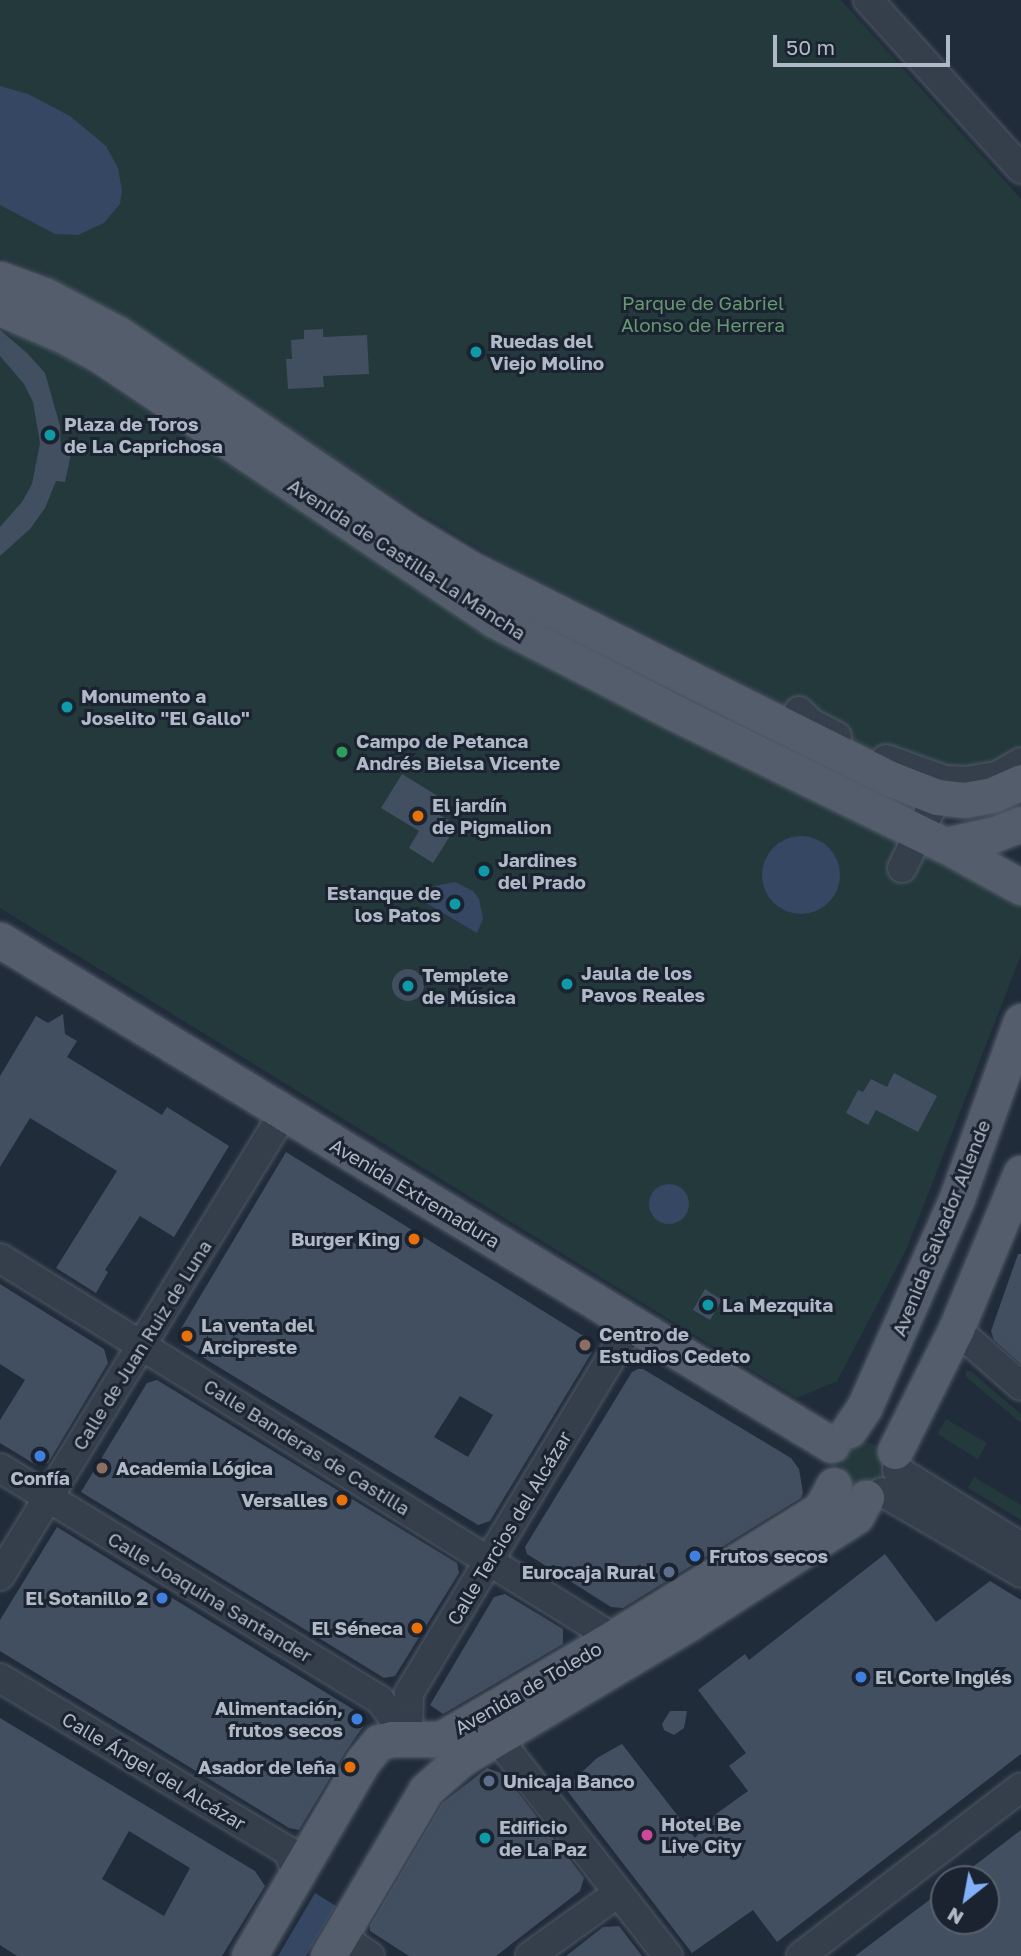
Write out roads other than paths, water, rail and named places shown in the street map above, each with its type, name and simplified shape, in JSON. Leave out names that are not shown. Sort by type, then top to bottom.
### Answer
[{"type":"main road","name":"Avenida de Castilla-La Mancha","points":[[0,279],[57,301],[118,334],[406,530],[469,568],[888,778],[941,789],[964,800],[992,795],[1021,782]]},
{"type":"main road","name":"Avenida de Castilla-La Mancha","points":[[0,308],[63,335],[101,356],[495,620],[675,713],[933,839],[1021,887]]},
{"type":"main road","points":[[933,839],[995,834],[1021,824]]},
{"type":"main road","name":"Avenida Extremadura","points":[[0,940],[632,1324],[840,1438],[860,1428],[876,1431],[886,1437],[885,1478],[848,1496],[834,1485]]},
{"type":"main road","name":"Avenida Salvador Allende","points":[[840,1438],[864,1408],[957,1198],[1021,1021]]},
{"type":"main road","points":[[885,1478],[956,1329],[1021,1173]]},
{"type":"main road","points":[[834,1485],[826,1463],[840,1438]]},
{"type":"main road","name":"Avenida de Toledo","points":[[334,1946],[426,1790],[461,1759],[689,1623],[856,1516],[885,1478]]},
{"type":"main road","name":"Avenida de Toledo","points":[[248,1956],[363,1761],[379,1742],[408,1738],[441,1739],[613,1638],[821,1508],[834,1485]]},
{"type":"main road","points":[[408,1738],[433,1756],[435,1771],[426,1790]]},
{"type":"street","points":[[868,0],[1021,169]]},
{"type":"street","points":[[799,711],[811,723],[941,789],[965,781],[997,776],[1021,762]]},
{"type":"street","points":[[902,868],[933,839],[941,789]]},
{"type":"street","name":"Calle de Juan Ruiz de Luna","points":[[0,1576],[283,1114]]},
{"type":"street","name":"Calle Banderas de Castilla","points":[[0,1258],[613,1638]]},
{"type":"street","name":"Calle Tercios del Alcázar","points":[[408,1738],[410,1693],[632,1324]]},
{"type":"street","points":[[956,1329],[1021,1386]]},
{"type":"street","name":"Calle Joaquina Santander","points":[[0,1468],[380,1700],[408,1738]]},
{"type":"street","name":"Avenida Extremadura","points":[[885,1478],[1021,1547]]},
{"type":"street","name":"Avenida Extremadura","points":[[885,1478],[1021,1573]]},
{"type":"street","name":"Calle Ángel del Alcázar","points":[[0,1678],[288,1851],[297,1873]]},
{"type":"street","points":[[497,1738],[668,1956]]},
{"type":"street","points":[[800,1956],[1021,1787]]},
{"type":"street","points":[[530,1956],[618,1893]]},
{"type":"street","points":[[334,1946],[370,1956]]},
{"type":"water","points":[[0,86],[28,94],[70,116],[106,146],[118,168],[122,190],[120,204],[104,223],[78,235],[55,234],[0,205]]},
{"type":"water","points":[[801,836],[816,839],[829,847],[837,860],[840,875],[837,890],[829,903],[816,911],[801,914],[786,911],[773,903],[765,890],[762,875],[765,860],[773,847],[786,839]]},
{"type":"water","name":"Estanque de los Patos","points":[[455,882],[473,891],[479,899],[483,919],[477,933],[421,900],[435,886]]},
{"type":"water","points":[[669,1184],[683,1190],[689,1204],[683,1218],[669,1224],[655,1218],[649,1204],[655,1190]]},
{"type":"water","points":[[315,1893],[336,1906],[306,1956],[278,1956]]},
{"type":"place","name":"Ruedas del Viejo Molino","points":[[476,352]]},
{"type":"place","name":"Plaza de Toros de La Caprichosa","points":[[50,435]]},
{"type":"place","name":"Monumento a Joselito \"El Gallo\"","points":[[67,707]]},
{"type":"place","name":"Campo de Petanca Andrés Bielsa Vicente","points":[[342,752]]},
{"type":"place","name":"El jardín de Pigmalion","points":[[418,816]]},
{"type":"place","name":"Jardines del Prado","points":[[484,871]]},
{"type":"place","name":"Estanque de los Patos","points":[[455,904]]},
{"type":"place","name":"Jaula de los Pavos Reales","points":[[567,984]]},
{"type":"place","name":"Templete de Música","points":[[408,986]]},
{"type":"place","name":"Burger King","points":[[414,1239]]},
{"type":"place","name":"La Mezquita","points":[[708,1305]]},
{"type":"place","name":"La venta del Arcipreste","points":[[187,1336]]},
{"type":"place","name":"Centro de Estudios Cedeto","points":[[585,1345]]},
{"type":"place","name":"Confía","points":[[40,1456]]},
{"type":"place","name":"Academia Lógica","points":[[102,1468]]},
{"type":"place","name":"Versalles","points":[[342,1500]]},
{"type":"place","name":"Frutos secos","points":[[695,1556]]},
{"type":"place","name":"Eurocaja Rural","points":[[669,1572]]},
{"type":"place","name":"El Sotanillo 2","points":[[162,1598]]},
{"type":"place","name":"El Séneca","points":[[417,1628]]},
{"type":"place","name":"El Corte Inglés","points":[[861,1677]]},
{"type":"place","name":"Alimentación, frutos secos","points":[[357,1719]]},
{"type":"place","name":"Asador de leña","points":[[350,1767]]},
{"type":"place","name":"Unicaja Banco","points":[[489,1781]]},
{"type":"place","name":"Hotel Be Live City","points":[[647,1835]]},
{"type":"place","name":"Edificio de La Paz","points":[[485,1838]]},
{"type":"park label","name":"Parque de Gabriel Alonso de Herrera","points":[[703,314]]}]
